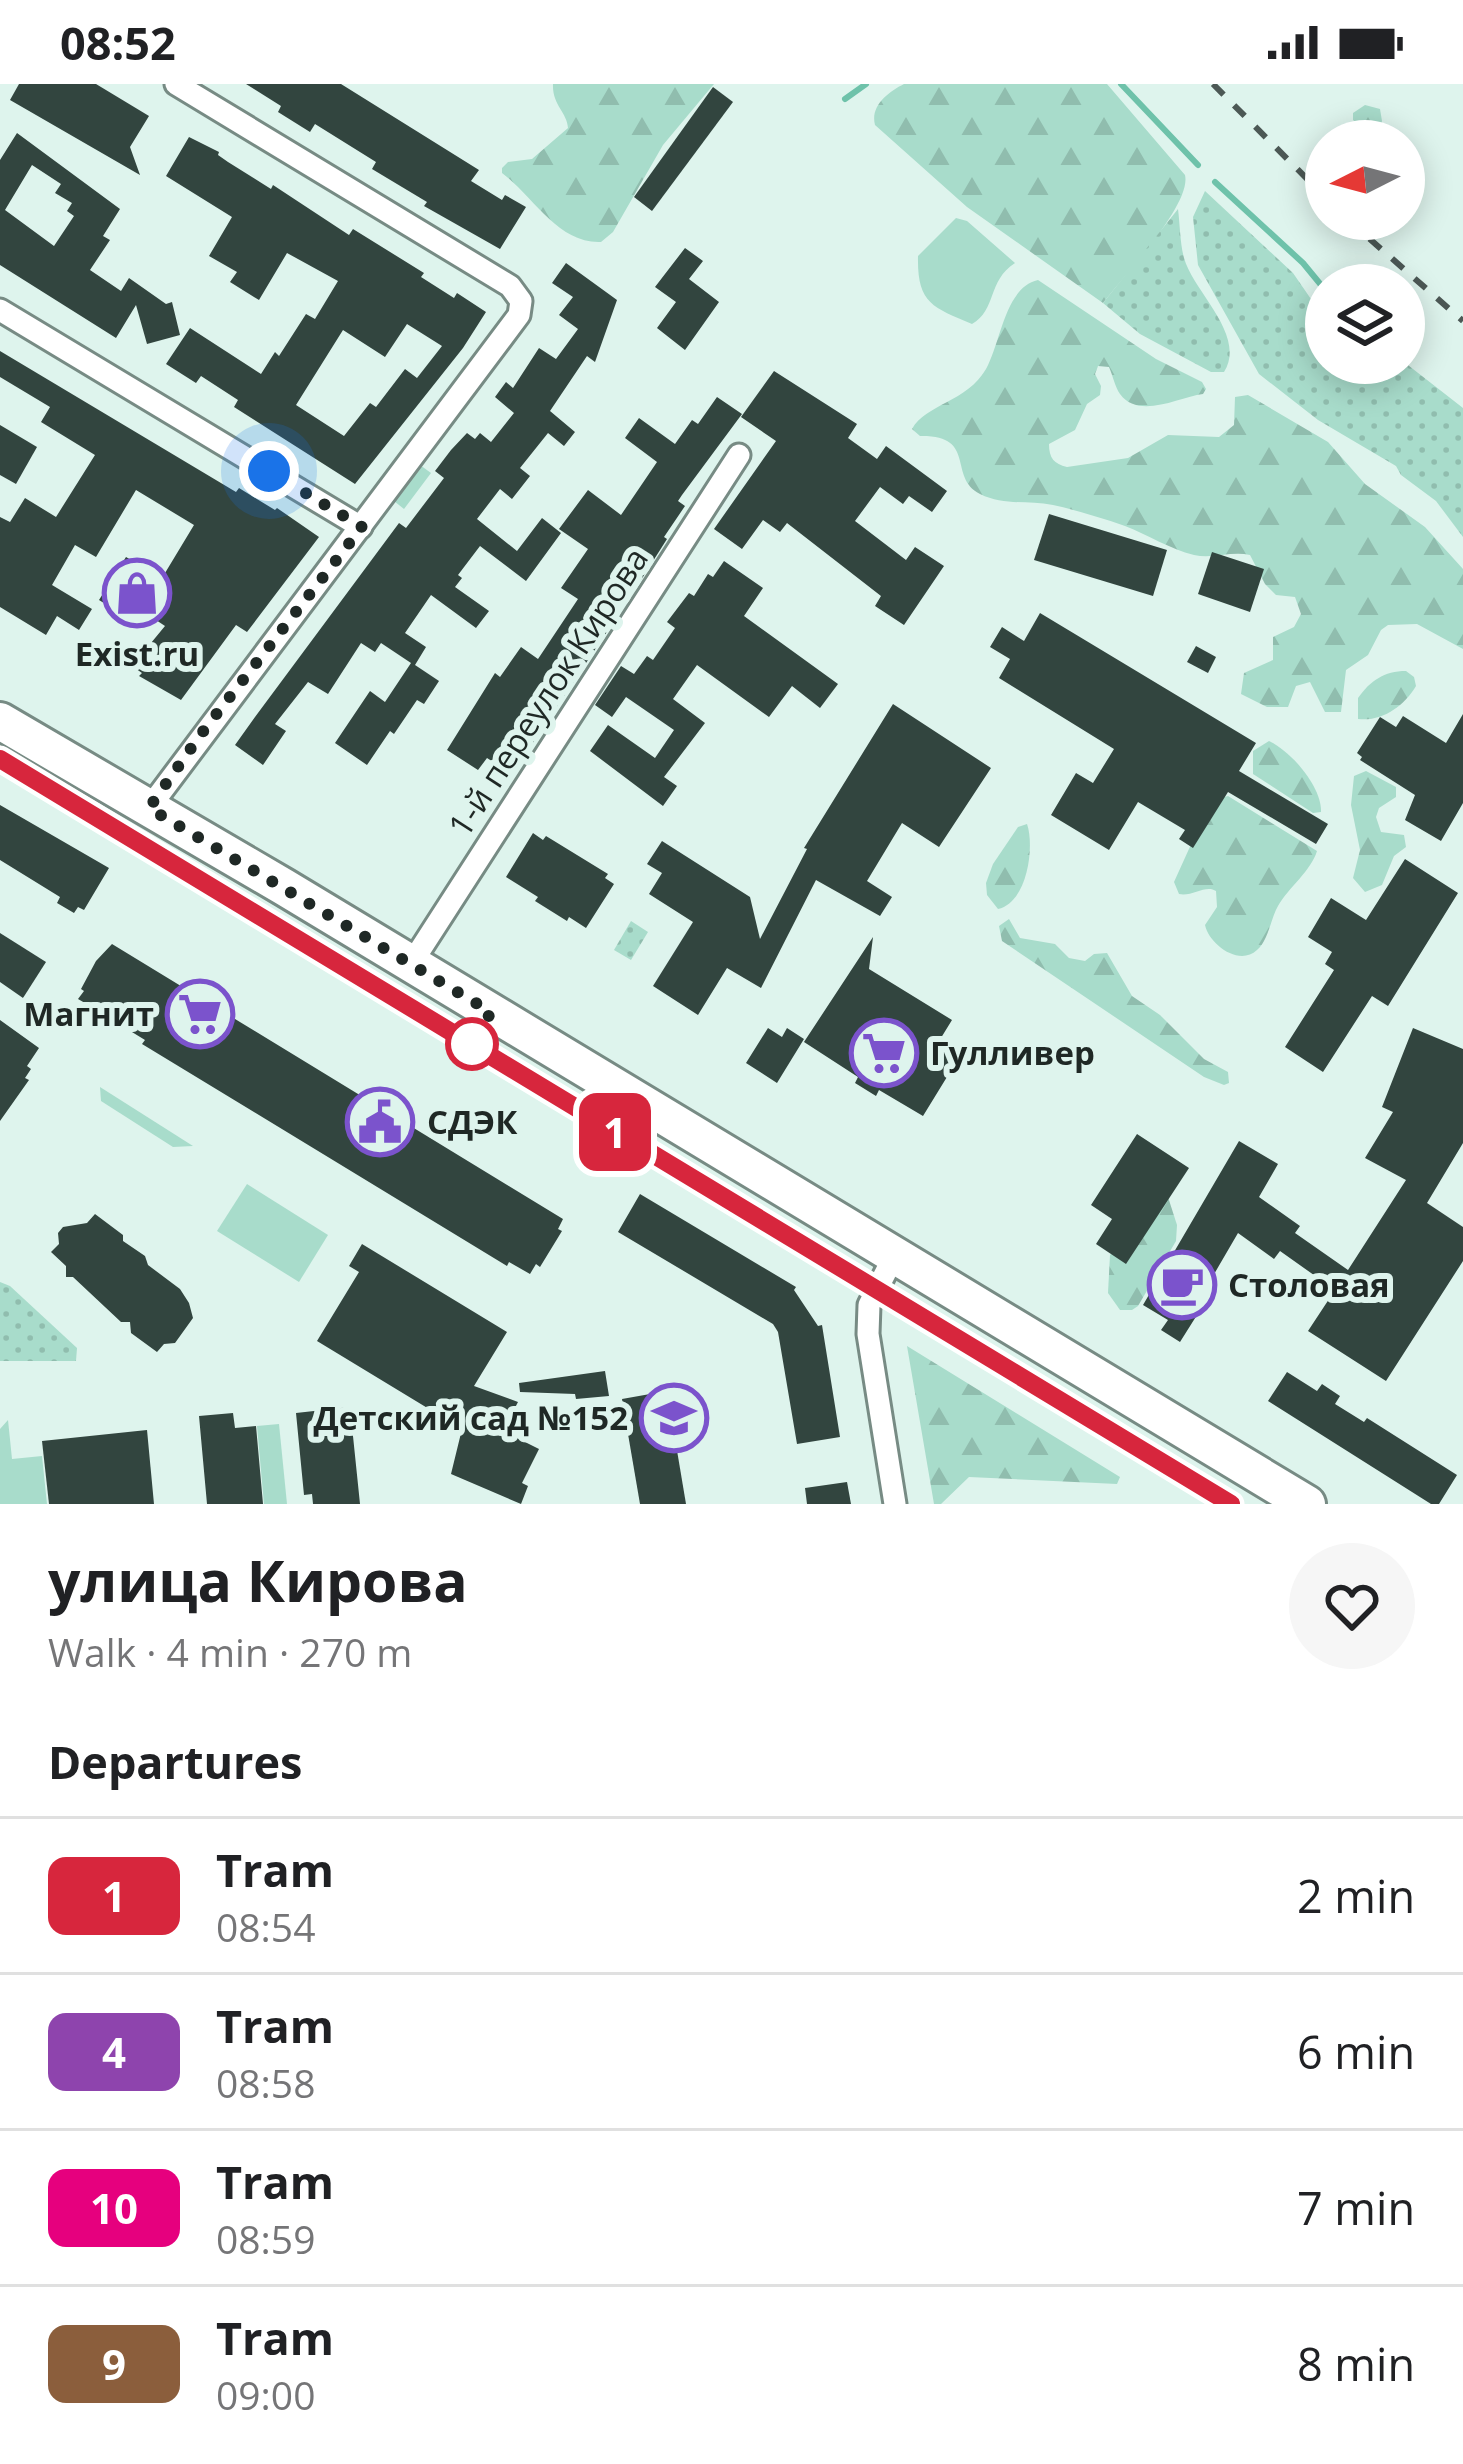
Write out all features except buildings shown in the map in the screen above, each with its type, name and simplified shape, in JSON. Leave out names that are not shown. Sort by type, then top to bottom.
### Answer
[{"type":"main road","points":[[0,721],[1307,1504]]},
{"type":"street","points":[[149,808],[519,315],[521,301],[510,286],[176,84]]},
{"type":"street","points":[[0,310],[362,527]]},
{"type":"street","name":"1-й переулок Кирова","points":[[412,964],[739,454]]},
{"type":"street","points":[[894,1256],[868,1305],[868,1334],[895,1504]]},
{"type":"green space","points":[[553,84],[714,84],[663,145],[613,232],[601,242],[586,241],[559,227],[502,173],[508,162],[532,159],[568,128]]},
{"type":"green space","points":[[904,84],[1107,84],[1185,175],[1178,204],[1103,303],[967,207],[875,125],[878,106]]},
{"type":"green space","points":[[1365,105],[1380,109],[1382,120],[1353,120],[1353,113]]},
{"type":"green space","points":[[1205,191],[1293,273],[1305,290],[1305,384],[1425,384],[1425,378],[1463,408],[1463,537],[1436,501],[1396,466],[1318,420],[1259,374],[1198,265],[1193,217]]},
{"type":"green space","points":[[1178,209],[1184,258],[1229,344],[1224,372],[1211,372],[1140,334],[1103,303]]},
{"type":"green space","points":[[956,218],[967,221],[1015,263],[1000,278],[985,311],[972,324],[930,301],[918,272],[918,256]]},
{"type":"green space","points":[[1038,280],[1156,359],[1202,382],[1206,389],[1203,394],[1171,402],[1138,405],[1120,394],[1109,367],[1098,366],[1100,395],[1087,404],[1075,430],[1049,444],[1056,462],[1067,467],[1128,458],[1168,435],[1219,437],[1234,425],[1235,397],[1248,395],[1328,442],[1365,484],[1425,527],[1463,569],[1463,649],[1417,624],[1388,625],[1368,655],[1346,670],[1341,712],[1325,712],[1310,682],[1296,686],[1288,707],[1267,707],[1241,694],[1244,673],[1273,660],[1273,637],[1294,627],[1301,614],[1295,597],[1276,595],[1265,584],[1250,555],[1194,555],[1098,517],[1053,505],[998,500],[970,487],[949,442],[920,436],[912,429],[978,380],[1011,304]]},
{"type":"green space","points":[[420,465],[431,473],[404,509],[394,501]]},
{"type":"green space","points":[[1406,671],[1416,686],[1405,700],[1384,715],[1358,719],[1358,698],[1367,687],[1384,675]]},
{"type":"green space","points":[[1269,741],[1304,771],[1321,812],[1313,813],[1253,774],[1253,751]]},
{"type":"green space","points":[[1366,771],[1396,787],[1396,797],[1379,808],[1376,817],[1381,832],[1404,835],[1406,847],[1394,856],[1382,885],[1365,892],[1353,878],[1360,850],[1351,805],[1354,776]]},
{"type":"green space","points":[[1228,796],[1317,851],[1278,906],[1261,946],[1242,956],[1218,946],[1205,925],[1217,907],[1216,891],[1179,894],[1174,882],[1198,829],[1218,799]]},
{"type":"green space","points":[[1027,824],[1030,846],[1022,886],[1008,905],[998,909],[987,895],[986,883],[1018,827]]},
{"type":"green space","points":[[1009,919],[1020,938],[1055,944],[1069,958],[1085,961],[1107,953],[1132,996],[1160,1015],[1204,1059],[1228,1072],[1229,1083],[1204,1077],[1002,941],[999,926]]},
{"type":"green space","points":[[631,921],[648,932],[631,960],[614,950]]},
{"type":"green space","points":[[100,1087],[193,1146],[173,1147],[101,1101]]},
{"type":"green space","points":[[247,1184],[328,1235],[299,1282],[217,1231]]},
{"type":"green space","points":[[1168,1197],[1177,1225],[1176,1241],[1138,1306],[1120,1310],[1108,1293],[1110,1255]]},
{"type":"green space","points":[[0,1282],[77,1348],[76,1361],[0,1361]]},
{"type":"green space","points":[[907,1346],[1120,1477],[1117,1484],[969,1477],[941,1504],[934,1504]]},
{"type":"green space","points":[[8,1420],[12,1459],[42,1456],[47,1504],[0,1504],[0,1429]]},
{"type":"green space","points":[[279,1424],[287,1504],[264,1504],[257,1426]]},
{"type":"waterway","points":[[845,99],[866,84]]},
{"type":"waterway","points":[[1121,84],[1198,165]]},
{"type":"waterway","points":[[1215,182],[1305,265]]},
{"type":"tram line","points":[[0,759],[1231,1504]]},
{"type":"tram line","name":"1","points":[[0,759],[1231,1504]]},
{"type":"railway","points":[[1213,84],[1305,177]]},
{"type":"railway","points":[[1371,240],[1463,321]]},
{"type":"place","name":"Exist.ru","points":[[137,593]]},
{"type":"place","name":"Магнит","points":[[200,1014]]},
{"type":"place","name":"Гулливер","points":[[884,1053]]},
{"type":"place","name":"СДЭК","points":[[380,1122]]},
{"type":"place","name":"Столовая","points":[[1182,1285]]},
{"type":"place","name":"Детский сад №152","points":[[674,1418]]},
{"type":"route","points":[[269,471],[362,527],[149,808],[491,1012],[472,1044]]}]
